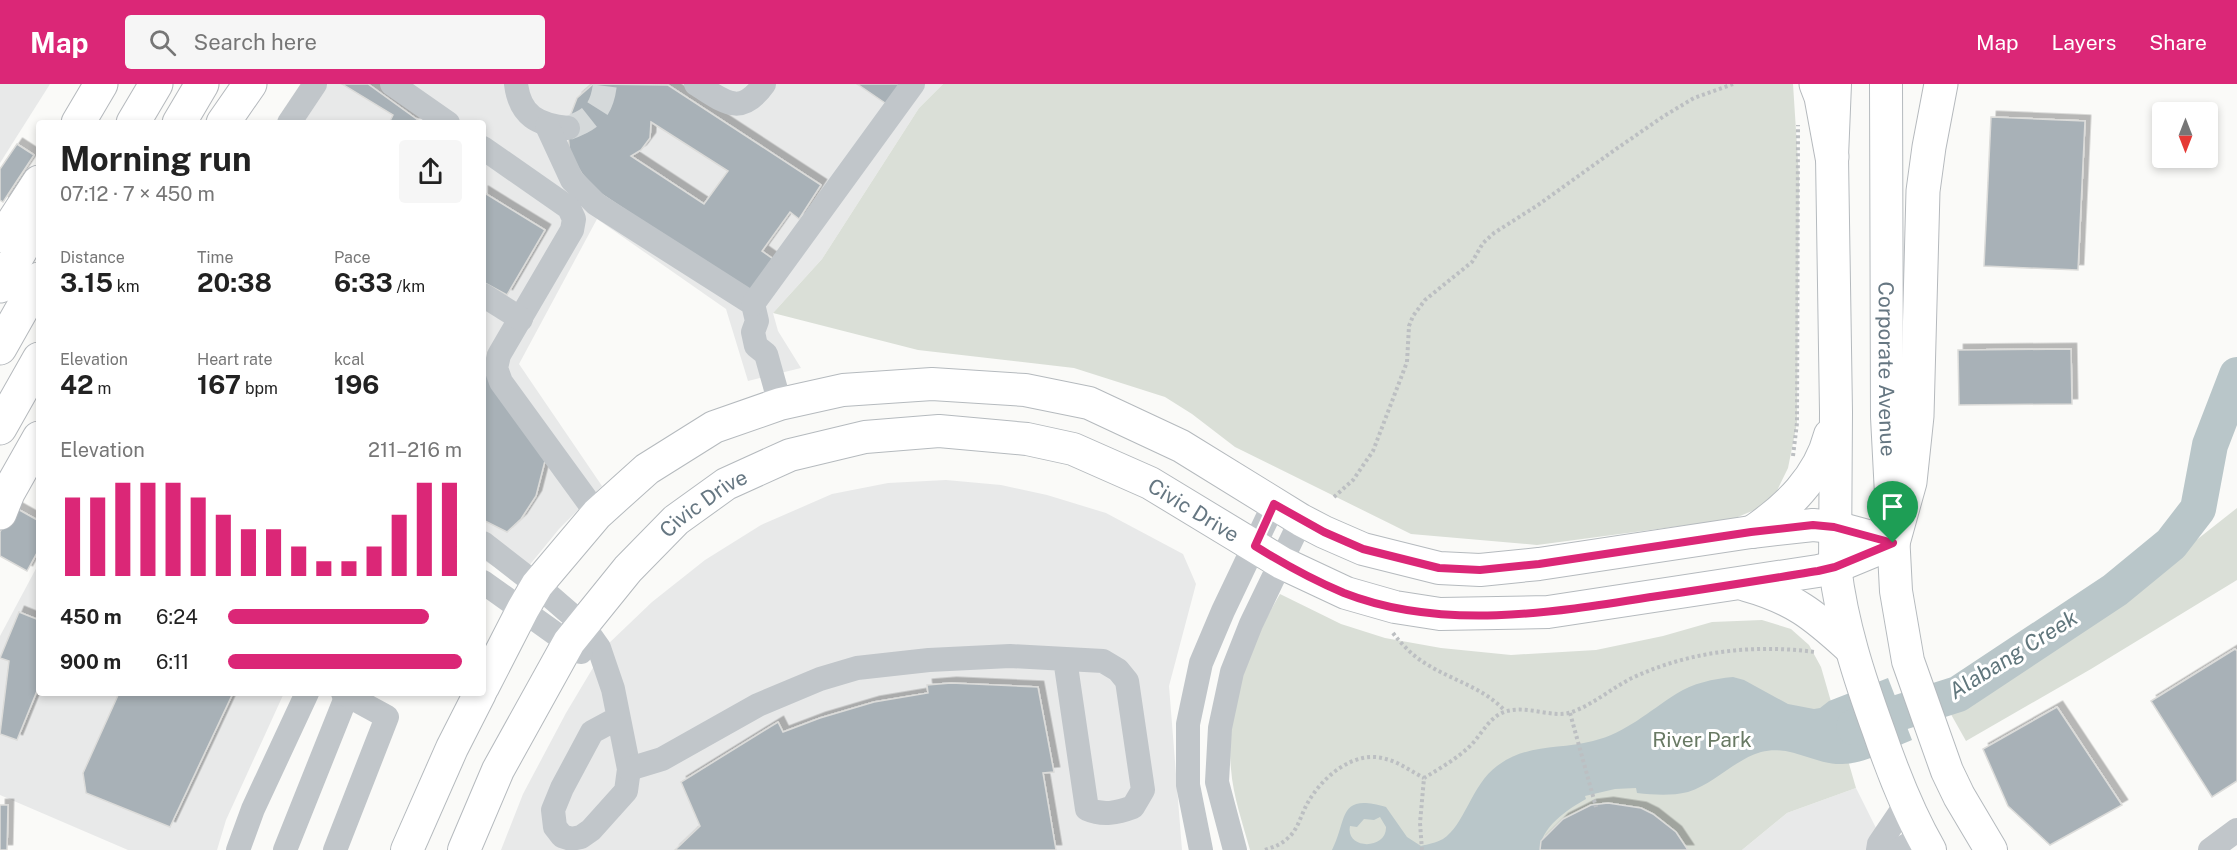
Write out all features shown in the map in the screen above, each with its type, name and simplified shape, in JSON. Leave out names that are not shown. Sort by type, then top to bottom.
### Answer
[{"type":"highway","points":[[80,120],[100,84]]},
{"type":"highway","points":[[97,120],[118,84]]},
{"type":"highway","points":[[135,120],[156,84]]},
{"type":"highway","points":[[180,120],[202,84]]},
{"type":"highway","points":[[225,120],[250,84]]},
{"type":"highway","points":[[236,120],[258,84]]},
{"type":"highway","points":[[249,120],[272,84]]},
{"type":"highway","points":[[1816,84],[1821,97],[1832,157]]},
{"type":"highway","points":[[1893,543],[1910,482],[1917,416],[1923,191],[1941,84]]},
{"type":"highway","points":[[0,242],[36,187]]},
{"type":"highway","points":[[0,286],[36,224]]},
{"type":"highway","points":[[0,348],[36,284]]},
{"type":"highway","points":[[0,428],[36,364]]},
{"type":"highway","points":[[0,513],[8,493],[36,443]]},
{"type":"highway","points":[[0,520],[36,461]]},
{"type":"main road","points":[[1835,84],[1832,157],[1836,412],[1834,527],[1839,601],[1836,650]]},
{"type":"main road","name":"Corporate Avenue","points":[[1886,84],[1887,417],[1897,600],[1908,661],[1947,771],[1991,850]]},
{"type":"main road","points":[[1885,117],[1895,84]]},
{"type":"main road","points":[[486,681],[530,597],[597,514],[647,469],[714,427],[780,404],[843,390],[932,384],[1025,390],[1089,403],[1181,446],[1301,520],[1363,549],[1439,568],[1480,570],[1550,563],[1751,532],[1813,525],[1834,527],[1893,543]]},
{"type":"main road","points":[[1751,532],[1777,515],[1804,486],[1816,469],[1828,441],[1836,412]]},
{"type":"main road","name":"Civic Drive","points":[[464,850],[498,770],[575,633],[628,569],[676,520],[726,484],[790,455],[865,437],[939,431],[1027,439],[1074,449],[1150,483],[1282,563],[1346,593],[1395,607],[1440,614],[1548,612],[1740,583],[1835,567],[1893,543]]},
{"type":"main road","points":[[1740,583],[1773,593],[1800,606],[1823,623],[1836,650],[1862,687],[1917,845]]},
{"type":"main road","points":[[407,850],[452,748],[478,696]]},
{"type":"street","points":[[291,120],[315,84]]},
{"type":"street","points":[[392,84],[444,120]]},
{"type":"street","points":[[516,84],[522,105],[534,119],[558,127],[572,180],[596,204],[755,313],[767,328],[771,342],[766,354],[780,404]]},
{"type":"street","points":[[696,84],[727,102],[738,104],[751,100],[764,84]]},
{"type":"street","points":[[755,313],[913,84]]},
{"type":"street","points":[[486,150],[569,208],[574,219],[572,230],[499,355],[496,368],[497,375],[597,514]]},
{"type":"street","points":[[486,297],[521,319]]},
{"type":"street","points":[[1201,850],[1188,785],[1188,724],[1202,663],[1223,611],[1274,504]]},
{"type":"street","points":[[1235,850],[1217,782],[1220,728],[1232,672],[1251,624],[1301,520]]},
{"type":"street","points":[[486,546],[530,597],[575,633],[599,648],[613,689],[629,769],[626,791],[591,830],[569,845],[555,827],[553,810],[592,732],[618,718]]},
{"type":"street","points":[[486,583],[530,597]]},
{"type":"street","points":[[629,769],[662,759],[758,705],[820,679],[857,668],[929,660],[998,657],[1065,659],[1103,661],[1118,670],[1127,681],[1143,790],[1133,807],[1108,814],[1096,813],[1087,809],[1065,659]]},
{"type":"street","points":[[238,850],[253,809],[307,696]]},
{"type":"street","points":[[285,850],[344,696]]},
{"type":"street","points":[[335,850],[387,717],[349,696]]},
{"type":"street","points":[[1878,850],[1902,797]]},
{"type":"street","points":[[2210,850],[2237,830]]},
{"type":"path","points":[[1334,497],[1353,480],[1373,451],[1407,362],[1409,326],[1413,316],[1425,300],[1472,262],[1484,243],[1494,233],[1538,205],[1664,116],[1694,98],[1733,84]]},
{"type":"path","points":[[1790,463],[1797,423],[1798,124]]},
{"type":"path","points":[[1393,633],[1404,646],[1428,665],[1484,692],[1505,711]]},
{"type":"path","points":[[1424,778],[1470,746],[1495,717],[1505,711],[1521,709],[1570,713],[1642,673],[1696,656],[1732,649],[1836,650]]},
{"type":"path","points":[[1570,713],[1596,807]]},
{"type":"path","points":[[1264,850],[1283,843],[1292,835],[1314,792],[1331,773],[1352,761],[1376,757],[1387,759],[1424,778]]},
{"type":"path","points":[[1422,850],[1419,841],[1424,778]]},
{"type":"shaded area","points":[[0,84],[50,84],[0,163]]},
{"type":"shaded area","points":[[302,84],[943,84],[919,108],[822,259],[773,313],[778,331],[801,368],[748,381],[726,309],[597,219],[519,364],[602,486],[559,529],[528,567],[512,577],[486,562],[486,120],[279,120]]},
{"type":"shaded area","points":[[946,480],[1001,485],[1047,495],[1106,513],[1183,554],[1196,584],[1169,686],[1182,850],[501,850],[523,794],[566,713],[606,646],[652,602],[705,560],[761,525],[832,494],[888,483]]},
{"type":"shaded area","points":[[36,569],[36,696],[283,696],[226,820],[217,850],[128,850],[0,795],[0,636]]},
{"type":"shaded area","points":[[1733,677],[1744,680],[1788,704],[1814,709],[1888,678],[1912,740],[1868,759],[1842,764],[1772,750],[1742,760],[1707,784],[1688,792],[1669,795],[1637,793],[1636,788],[1615,789],[1585,796],[1586,799],[1571,808],[1550,827],[1541,842],[1540,850],[1332,850],[1347,812],[1359,803],[1386,807],[1407,837],[1421,846],[1443,839],[1457,825],[1488,774],[1509,759],[1532,750],[1580,744],[1616,733],[1689,687]],"holes":[[[1380,817],[1386,827],[1385,835],[1374,843],[1359,843],[1350,834],[1350,826],[1357,827],[1364,819],[1374,820]]]},
{"type":"shaded area","points":[[1856,788],[1887,850],[1742,850],[1787,813]]},
{"type":"green space","points":[[943,84],[1793,84],[1799,177],[1797,423],[1788,468],[1771,503],[1733,519],[1537,545],[1411,534],[1235,447],[1192,414],[1165,397],[1074,368],[918,350],[773,313],[822,259],[919,108]]},
{"type":"green space","points":[[2237,508],[2237,580],[2091,669],[1966,741],[1948,709],[1987,688],[2119,601]]},
{"type":"green space","name":"River Park","points":[[1280,594],[1341,624],[1385,638],[1441,648],[1511,655],[1596,650],[1663,636],[1712,622],[1762,620],[1791,629],[1809,645],[1821,667],[1856,788],[1787,813],[1742,850],[1250,850],[1232,779],[1230,747],[1232,724],[1242,678],[1250,656]]},
{"type":"building","points":[[342,84],[368,84],[418,120],[390,120],[393,115]]},
{"type":"building","points":[[593,84],[668,85],[821,185],[799,219],[790,212],[762,251],[773,259],[749,293],[597,191],[582,174],[570,155],[567,124],[577,98]],"holes":[[[651,122],[728,171],[704,204],[631,156],[641,150],[650,138]]]},
{"type":"building","points":[[857,84],[902,84],[888,105]]},
{"type":"building","points":[[1991,117],[2085,121],[2078,270],[1984,266]]},
{"type":"building","points":[[17,144],[34,155],[3,202],[0,200],[0,169]]},
{"type":"building","points":[[486,194],[545,230],[507,295],[486,284]]},
{"type":"building","points":[[2071,349],[2072,404],[1959,405],[1958,350]]},
{"type":"building","points":[[486,363],[543,441],[546,457],[536,496],[521,519],[507,532],[486,522]]},
{"type":"building","points":[[14,507],[36,519],[36,554],[27,571],[0,556],[0,532]]},
{"type":"building","points":[[19,612],[36,619],[36,693],[17,740],[0,734],[9,661],[0,658]]},
{"type":"building","points":[[2235,649],[2237,651],[2237,781],[2212,797],[2151,701]]},
{"type":"building","points":[[951,683],[1038,687],[1054,772],[1043,773],[1056,850],[675,850],[700,826],[681,782],[778,722],[783,732],[874,702],[928,693],[927,685]]},
{"type":"building","points":[[118,696],[232,696],[170,827],[86,793],[83,773]]},
{"type":"building","points":[[2057,707],[2122,805],[2050,845],[2008,806],[1983,749]]},
{"type":"building","points":[[1608,803],[1641,808],[1653,814],[1676,832],[1688,850],[1540,850],[1541,841],[1563,819],[1591,805]]},
{"type":"building","points":[[0,805],[8,805],[7,850],[0,850]]},
{"type":"waterway","name":"Alabang Creek","points":[[1854,727],[1958,694],[2115,590],[2171,544],[2198,509],[2210,445],[2237,375]]},
{"type":"tunnel","points":[[568,128],[594,113],[601,101],[605,84]]},
{"type":"route","points":[[1274,504],[1324,532],[1363,549],[1439,568],[1480,570],[1539,564],[1751,532],[1813,525],[1834,527],[1893,543],[1835,567],[1818,571],[1604,605],[1548,612],[1490,614],[1440,614],[1395,607],[1346,593],[1282,563],[1255,546],[1274,504]]}]
